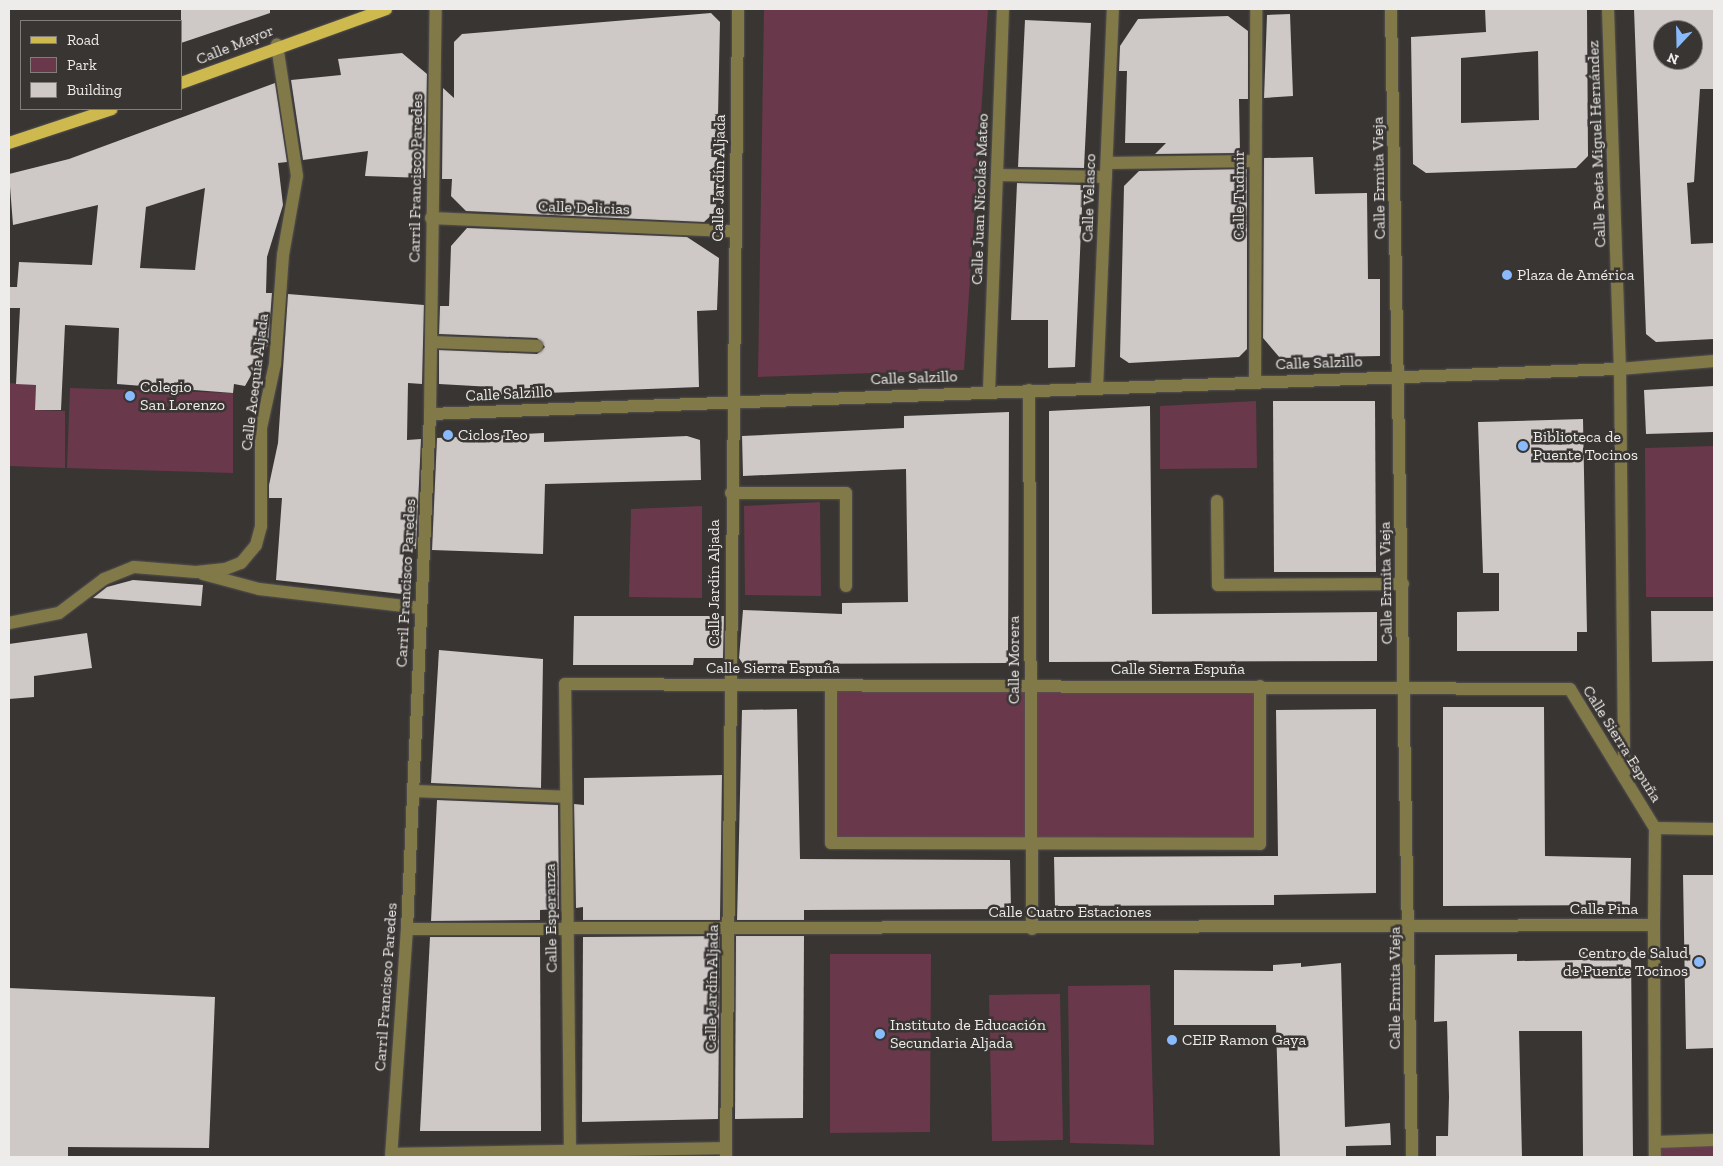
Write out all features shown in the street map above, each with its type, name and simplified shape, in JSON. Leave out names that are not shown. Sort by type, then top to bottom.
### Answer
[{"type":"main road","name":"Calle Mayor","points":[[182,83],[278,44],[386,9]]},
{"type":"main road","points":[[9,142],[109,110]]},
{"type":"street","name":"Carril Francisco Paredes","points":[[392,1155],[407,928],[430,414],[431,218],[436,9]]},
{"type":"street","name":"Calle Jardín Aljada","points":[[726,1153],[729,930],[731,400],[738,9]]},
{"type":"street","name":"Calle Juan Nicolás Mateo","points":[[989,391],[1003,9]]},
{"type":"street","name":"Calle Velasco","points":[[1097,388],[1113,9]]},
{"type":"street","name":"Calle Tudmir","points":[[1255,382],[1256,9]]},
{"type":"street","name":"Calle Ermita Vieja","points":[[1391,9],[1400,376],[1404,687],[1411,926],[1412,1157]]},
{"type":"street","name":"Calle Poeta Miguel Hernández","points":[[1608,9],[1620,369],[1624,778]]},
{"type":"street","name":"Calle Acequía Aljada","points":[[9,623],[59,613],[104,579],[134,567],[196,572],[241,563],[256,546],[261,526],[261,428],[275,364],[283,255],[297,176],[278,44]]},
{"type":"street","points":[[1106,163],[1255,161]]},
{"type":"street","points":[[997,175],[1106,177]]},
{"type":"street","name":"Calle Delicias","points":[[431,218],[734,231]]},
{"type":"street","points":[[430,342],[537,346]]},
{"type":"street","points":[[1400,376],[1620,369],[1714,361]]},
{"type":"street","name":"Calle Salzillo","points":[[430,414],[731,400],[1400,376]]},
{"type":"street","name":"Calle Morera","points":[[1028,390],[1032,929]]},
{"type":"street","points":[[731,493],[846,493],[846,586]]},
{"type":"street","points":[[1217,501],[1218,585],[1403,584]]},
{"type":"street","points":[[196,572],[259,589],[421,608]]},
{"type":"street","name":"Calle Sierra Espuña","points":[[565,684],[1260,686],[1570,690],[1655,828],[1714,829]]},
{"type":"street","name":"Calle Esperanza","points":[[565,684],[570,1151]]},
{"type":"street","points":[[831,684],[831,843],[1260,844],[1260,686]]},
{"type":"street","points":[[413,791],[566,797]]},
{"type":"street","points":[[1654,925],[1655,828]]},
{"type":"street","name":"Calle Pina","points":[[1411,926],[1654,925],[1655,1157]]},
{"type":"street","name":"Calle Cuatro Estaciones","points":[[407,928],[729,930],[1411,926]]},
{"type":"street","points":[[1655,1142],[1714,1140]]},
{"type":"street","points":[[392,1155],[570,1151],[726,1153]]},
{"type":"green space","points":[[764,9],[988,9],[964,370],[758,377]]},
{"type":"green space","points":[[9,383],[36,385],[35,410],[65,411],[65,468],[9,466]]},
{"type":"green space","points":[[70,388],[233,393],[233,473],[67,468]]},
{"type":"green space","points":[[1256,401],[1257,468],[1160,469],[1160,406]]},
{"type":"green space","points":[[1714,446],[1714,597],[1646,597],[1645,448]]},
{"type":"green space","points":[[820,502],[821,596],[745,595],[744,506]]},
{"type":"green space","points":[[702,506],[702,598],[629,597],[631,509]]},
{"type":"green space","points":[[831,685],[1260,686],[1260,844],[831,843]]},
{"type":"green space","points":[[830,954],[931,954],[930,1132],[830,1133]]},
{"type":"green space","points":[[1150,985],[1154,1145],[1070,1143],[1068,986]]},
{"type":"green space","points":[[1060,994],[1063,1140],[992,1141],[989,995]]},
{"type":"green space","points":[[1714,1140],[1714,1157],[1655,1157],[1655,1142]]},
{"type":"building","points":[[181,9],[270,9],[270,13],[182,43]]},
{"type":"building","points":[[1485,9],[1587,9],[1588,156],[1576,168],[1426,173],[1413,164],[1411,37],[1486,32]],"holes":[[[1538,51],[1539,120],[1461,123],[1461,58]]]},
{"type":"building","points":[[1634,9],[1714,9],[1714,89],[1700,89],[1694,182],[1687,183],[1691,244],[1714,243],[1714,339],[1656,342],[1646,334]]},
{"type":"building","points":[[711,13],[720,22],[716,211],[704,222],[466,211],[451,196],[452,179],[442,179],[443,88],[454,98],[454,42],[462,34]]},
{"type":"building","points":[[1290,14],[1293,96],[1264,98],[1267,15]]},
{"type":"building","points":[[1228,16],[1248,31],[1248,99],[1239,99],[1240,153],[1155,154],[1166,143],[1125,143],[1127,71],[1119,71],[1120,46],[1138,19]]},
{"type":"building","points":[[1025,20],[1091,23],[1084,168],[1018,167]]},
{"type":"building","points":[[402,53],[427,74],[425,178],[365,176],[368,151],[303,160],[291,80],[341,75],[338,59]]},
{"type":"building","points":[[275,83],[287,162],[278,163],[283,205],[267,257],[266,293],[272,293],[268,345],[245,386],[234,384],[233,393],[117,384],[119,328],[65,325],[61,410],[35,410],[36,385],[16,384],[20,308],[9,308],[9,287],[17,287],[19,262],[92,265],[98,205],[13,225],[9,174],[69,159]],"holes":[[[205,188],[195,270],[140,268],[146,207]]]},
{"type":"building","points":[[1313,157],[1315,194],[1367,193],[1368,279],[1380,279],[1380,356],[1280,358],[1263,338],[1264,158]]},
{"type":"building","points":[[1247,169],[1247,349],[1239,357],[1129,363],[1120,357],[1124,186],[1139,171]]},
{"type":"building","points":[[1017,183],[1083,185],[1075,367],[1048,368],[1048,320],[1011,320]]},
{"type":"building","points":[[467,228],[687,237],[719,258],[717,310],[697,311],[699,387],[492,395],[492,387],[439,384],[439,350],[537,354],[545,347],[537,338],[439,334],[440,306],[449,306],[451,246]]},
{"type":"building","points":[[288,294],[424,305],[422,384],[408,383],[407,440],[421,439],[416,549],[404,548],[402,594],[276,580],[282,498],[269,498],[269,485],[278,443]]},
{"type":"building","points":[[1714,386],[1714,432],[1646,434],[1644,390]]},
{"type":"building","points":[[1273,401],[1375,401],[1376,572],[1274,572]]},
{"type":"building","points":[[1150,406],[1152,614],[1377,612],[1377,661],[1049,662],[1049,411]]},
{"type":"building","points":[[1009,412],[1008,663],[743,664],[739,658],[743,610],[842,614],[842,603],[908,602],[906,469],[743,476],[742,436],[904,428],[904,416]]},
{"type":"building","points":[[1583,419],[1587,632],[1577,632],[1577,651],[1457,651],[1457,612],[1499,611],[1499,573],[1483,573],[1478,422]]},
{"type":"building","points":[[544,433],[544,442],[687,436],[700,440],[701,480],[545,484],[543,554],[432,550],[437,438]]},
{"type":"building","points":[[133,580],[203,585],[201,606],[93,598],[107,587]]},
{"type":"building","points":[[1651,611],[1714,611],[1714,661],[1652,662]]},
{"type":"building","points":[[574,616],[724,616],[723,658],[694,658],[693,665],[573,665]]},
{"type":"building","points":[[87,633],[92,668],[34,676],[34,697],[9,699],[9,644]]},
{"type":"building","points":[[439,650],[543,659],[541,788],[431,783]]},
{"type":"building","points":[[1443,707],[1544,707],[1545,856],[1631,858],[1630,905],[1443,906]]},
{"type":"building","points":[[797,709],[800,859],[1010,860],[1011,909],[804,910],[804,920],[737,920],[742,710]]},
{"type":"building","points":[[1376,709],[1376,893],[1274,895],[1274,905],[1055,906],[1054,857],[1278,856],[1276,710]]},
{"type":"building","points":[[722,775],[720,920],[583,920],[583,907],[576,908],[574,804],[584,805],[584,778]]},
{"type":"building","points":[[437,800],[558,805],[559,909],[540,910],[540,920],[431,921]]},
{"type":"building","name":"Centro de Salud de Puente Tocinos","points":[[1683,875],[1714,875],[1714,1048],[1686,1049]]},
{"type":"building","points":[[720,936],[718,1119],[582,1122],[583,937]]},
{"type":"building","points":[[736,936],[804,936],[803,1118],[735,1119]]},
{"type":"building","points":[[430,937],[540,937],[541,1131],[420,1131]]},
{"type":"building","points":[[1582,952],[1631,952],[1633,1157],[1583,1157],[1582,1031],[1519,1031],[1522,1157],[1436,1157],[1436,1136],[1448,1136],[1449,1097],[1447,1021],[1434,1022],[1435,955],[1517,954],[1517,961],[1581,960]]},
{"type":"building","points":[[1301,963],[1301,967],[1341,963],[1345,1127],[1390,1123],[1391,1145],[1346,1146],[1346,1157],[1280,1157],[1276,1025],[1174,1025],[1174,970],[1273,971],[1273,965]]},
{"type":"building","points":[[9,988],[215,997],[209,1148],[68,1147],[68,1157],[9,1157]]},
{"type":"place","name":"Plaza de América","points":[[1507,275]]},
{"type":"place","name":"Colegio San Lorenzo","points":[[130,396]]},
{"type":"place","name":"Ciclos Teo","points":[[448,435]]},
{"type":"place","name":"Biblioteca de Puente Tocinos","points":[[1523,446]]},
{"type":"place","name":"Centro de Salud de Puente Tocinos","points":[[1699,962]]},
{"type":"place","name":"Instituto de Educación Secundaria Aljada","points":[[880,1034]]},
{"type":"place","name":"CEIP Ramon Gaya","points":[[1172,1040]]}]
